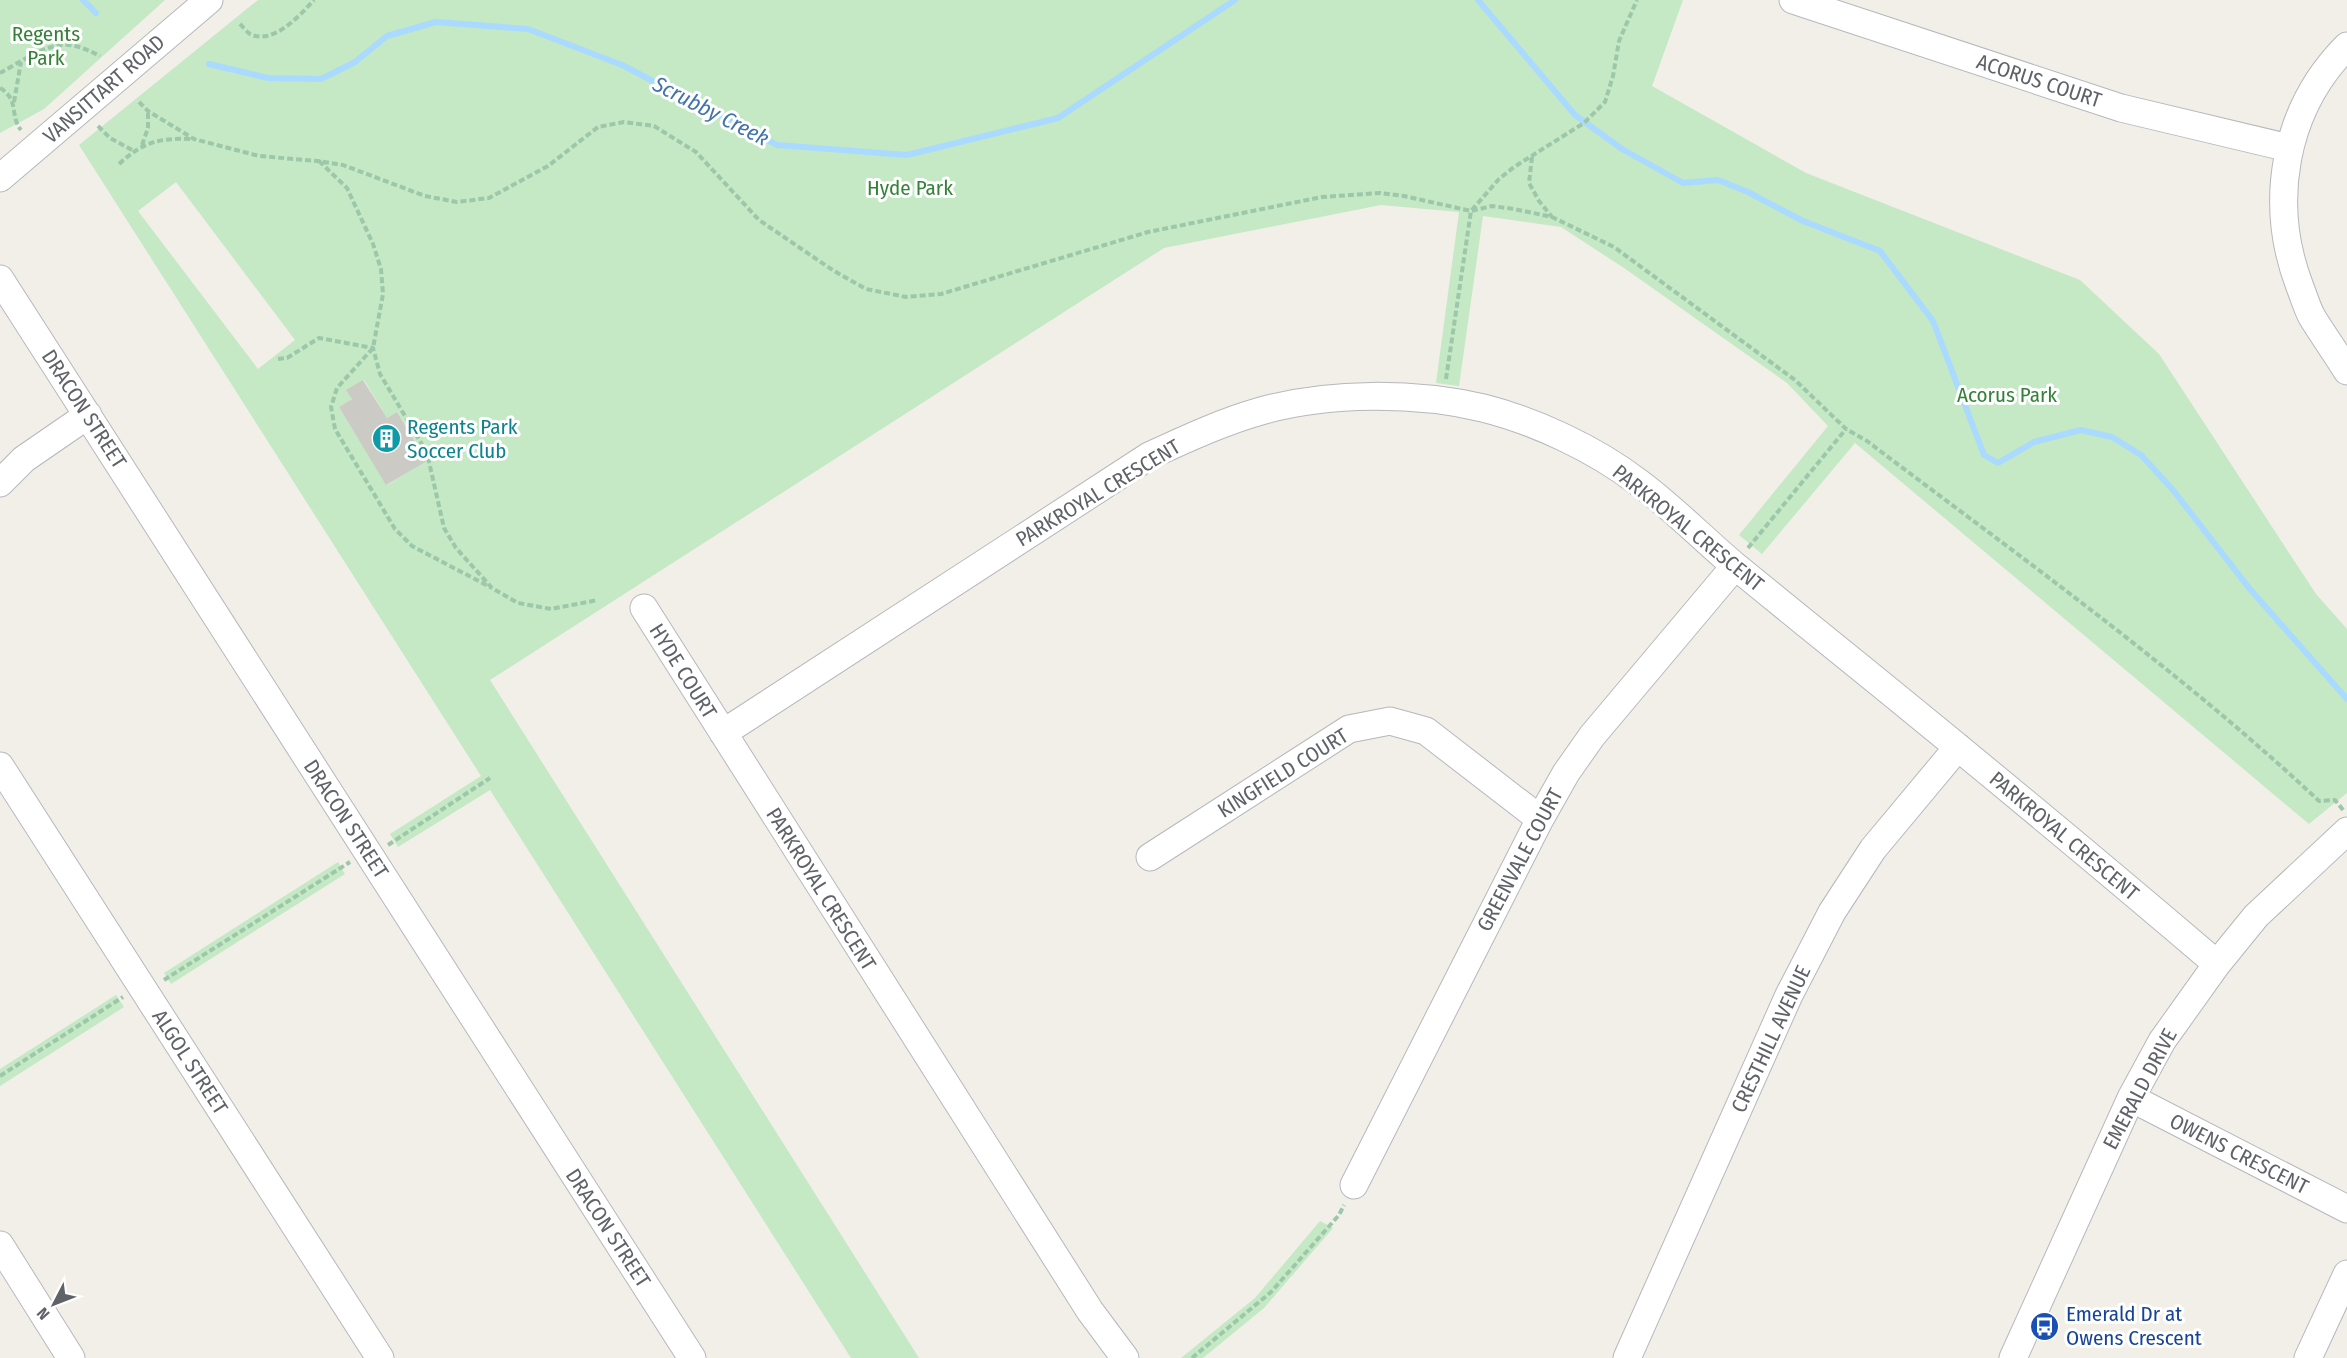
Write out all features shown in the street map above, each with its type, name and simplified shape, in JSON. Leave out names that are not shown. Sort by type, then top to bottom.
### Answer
[{"type":"street","name":"VANSITTART ROAD","points":[[0,178],[209,0]]},
{"type":"street","name":"ACORUS COURT","points":[[1793,0],[2121,108],[2289,148]]},
{"type":"street","points":[[2347,46],[2332,61],[2307,103],[2289,148],[2284,181],[2284,225],[2292,265],[2312,316],[2347,371]]},
{"type":"street","name":"DRACON STREET","points":[[0,279],[692,1358]]},
{"type":"street","name":"PARKROYAL CRESCENT","points":[[1125,1358],[1084,1301],[723,733],[1149,456],[1202,431],[1263,410],[1316,401],[1374,396],[1442,401],[1485,409],[1586,448],[1638,482],[1735,566],[1958,747],[2217,964]]},
{"type":"street","points":[[0,483],[24,459],[88,415]]},
{"type":"street","name":"GREENVALE COURT","points":[[1354,1185],[1566,772],[1592,736],[1735,566]]},
{"type":"street","name":"HYDE COURT","points":[[644,608],[723,733]]},
{"type":"street","name":"KINGFIELD COURT","points":[[1150,857],[1349,729],[1390,721],[1426,731],[1540,819]]},
{"type":"street","name":"CRESTHILL AVENUE","points":[[1627,1358],[1789,995],[1832,912],[1873,849],[1958,747]]},
{"type":"street","name":"ALGOL STREET","points":[[0,766],[380,1358]]},
{"type":"street","name":"EMERALD DRIVE","points":[[2013,1358],[2131,1098],[2162,1041],[2217,964],[2256,916],[2345,821]]},
{"type":"street","name":"OWENS CRESCENT","points":[[2131,1098],[2347,1209]]},
{"type":"street","points":[[0,1245],[71,1358]]},
{"type":"street","points":[[2308,1358],[2347,1274]]},
{"type":"path","points":[[240,24],[251,34],[266,36],[290,25],[314,0]]},
{"type":"path","points":[[1442,401],[1472,211],[1499,179],[1514,166],[1584,123],[1605,102],[1613,76],[1619,41],[1637,0]]},
{"type":"path","points":[[0,73],[48,49],[66,44],[81,47],[100,56]]},
{"type":"path","points":[[21,62],[14,102],[15,123],[36,148]]},
{"type":"path","points":[[0,88],[14,102]]},
{"type":"path","points":[[139,102],[148,111],[195,139]]},
{"type":"path","points":[[142,145],[148,128],[148,111]]},
{"type":"path","points":[[119,164],[142,145],[172,138],[195,139],[260,156],[318,160],[363,171],[425,196],[457,202],[489,198],[548,166],[598,127],[624,122],[654,126],[696,152],[759,220],[834,272],[866,289],[906,297],[941,294],[1148,232],[1322,197],[1380,193],[1472,211],[1492,206],[1514,208],[1552,217],[1614,247],[1795,380],[1846,429],[1867,441],[2122,633],[2272,758],[2319,801],[2335,800],[2345,821]]},
{"type":"path","points":[[98,126],[110,138],[134,151]]},
{"type":"path","points":[[1532,156],[1529,183],[1539,201],[1552,217]]},
{"type":"path","points":[[318,160],[347,188],[373,244],[381,269],[382,294],[373,348],[380,374],[427,453],[444,528],[456,548],[492,588]]},
{"type":"path","points":[[278,359],[287,358],[324,337],[373,348]]},
{"type":"path","points":[[373,348],[337,388],[331,407],[335,429],[394,529],[412,546],[518,603],[551,609],[598,600]]},
{"type":"path","points":[[1735,566],[1846,429]]},
{"type":"path","points":[[389,854],[384,847],[490,778]]},
{"type":"path","points":[[158,975],[162,981],[352,861],[357,870]]},
{"type":"path","points":[[0,1076],[131,991]]},
{"type":"path","points":[[1192,1358],[1271,1292],[1339,1215],[1354,1185]]},
{"type":"green space","name":"Regents Park","points":[[0,0],[165,0],[44,109],[0,133]]},
{"type":"green space","points":[[258,0],[1683,0],[1652,86],[1806,173],[2080,280],[2159,354],[2316,594],[2347,629],[2347,793],[2309,824],[1855,443],[1762,554],[1739,535],[1828,426],[1787,383],[1624,268],[1561,227],[1483,216],[1459,386],[1436,383],[1459,212],[1381,205],[1164,248],[490,680],[919,1358],[851,1358],[490,790],[398,847],[390,834],[481,776],[79,145]],"holes":[[[176,182],[295,340],[258,369],[138,211]],[[364,380],[387,418],[397,412],[427,460],[387,485],[339,407],[352,399],[347,390]]]},
{"type":"green space","points":[[338,862],[345,874],[171,984],[164,973]]},
{"type":"green space","points":[[116,995],[124,1007],[0,1086],[0,1069]]},
{"type":"green space","points":[[1320,1221],[1333,1228],[1264,1308],[1203,1358],[1181,1358],[1255,1298]]},
{"type":"building","name":"Regents Park Soccer Club","points":[[363,380],[387,418],[397,412],[427,461],[386,485],[339,407],[352,399],[346,390]]},
{"type":"waterway","name":"Scrubby Creek","points":[[83,0],[96,13]]},
{"type":"waterway","name":"Scrubby Creek","points":[[209,64],[268,78],[321,79],[355,62],[387,36],[436,22],[528,29],[622,65],[777,145],[907,155],[1058,118],[1235,0]]},
{"type":"waterway","points":[[1478,0],[1575,115],[1622,149],[1683,183],[1718,180],[1748,192],[1803,221],[1880,251],[1933,321],[1984,455],[1998,463],[2034,442],[2081,430],[2112,437],[2141,455],[2173,490],[2249,588],[2347,699]]},
{"type":"place","name":"Regents Park Soccer Club","points":[[386,439]]},
{"type":"place","name":"Emerald Dr at Owens Crescent","points":[[2045,1326]]},
{"type":"park label","name":"Hyde Park","points":[[910,188]]},
{"type":"park label","name":"Acorus Park","points":[[2007,395]]}]
